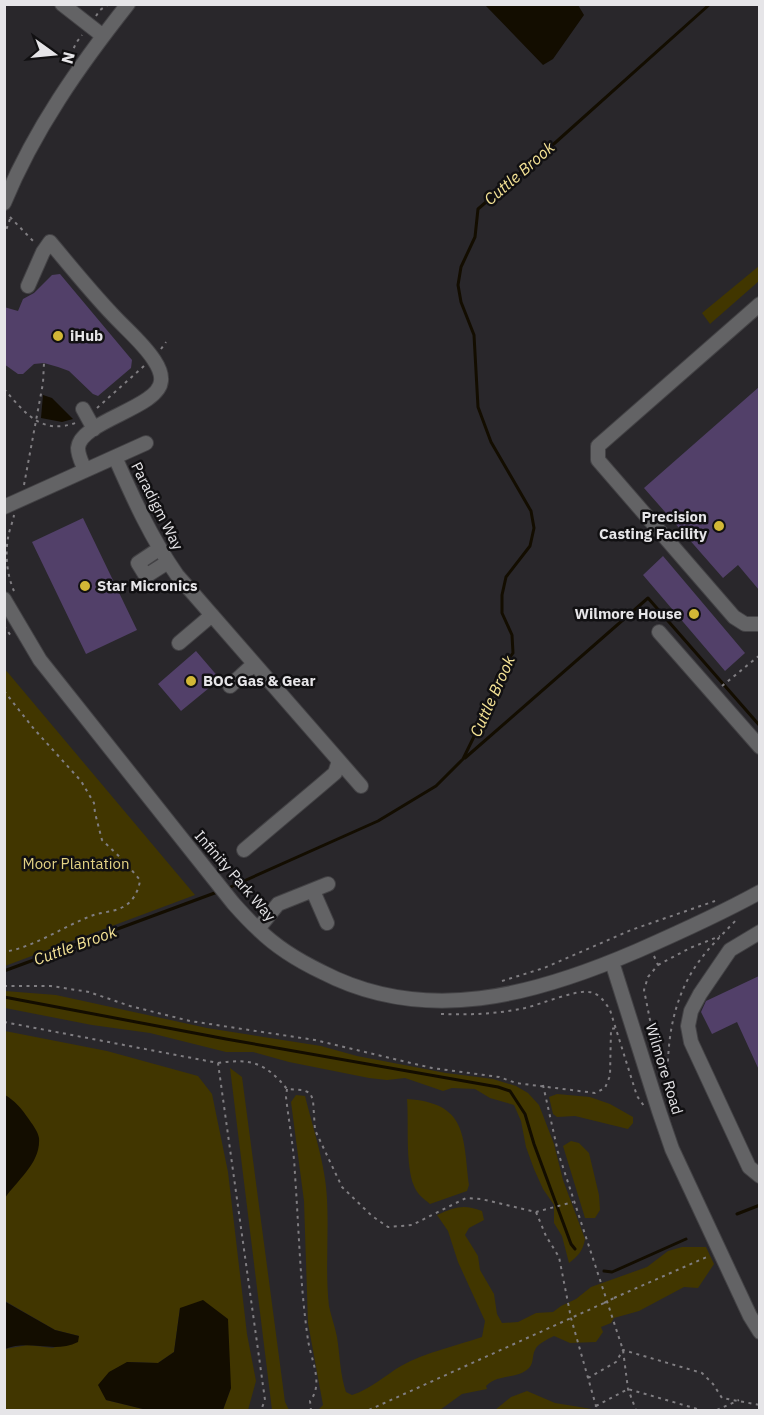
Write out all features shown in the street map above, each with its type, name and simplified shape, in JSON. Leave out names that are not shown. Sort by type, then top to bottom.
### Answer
[{"type":"street","points":[[62,4],[103,36]]},
{"type":"street","points":[[4,203],[58,98],[128,4]]},
{"type":"street","points":[[28,286],[50,242],[153,358],[161,372],[158,390],[94,429],[82,439],[78,447],[85,470]]},
{"type":"street","points":[[759,304],[598,446],[598,460],[734,617],[745,624],[759,624]]},
{"type":"street","points":[[83,409],[94,429]]},
{"type":"street","points":[[6,506],[146,443]]},
{"type":"street","name":"Paradigm Way","points":[[115,457],[159,549],[168,562],[361,786]]},
{"type":"street","points":[[159,549],[138,563],[146,576],[168,562]]},
{"type":"street","name":"Infinity Park Way","points":[[11,599],[40,660],[204,869],[258,929],[298,960],[334,979],[365,990],[415,1000],[460,1001],[492,998],[547,985],[612,962]]},
{"type":"street","points":[[179,643],[212,615]]},
{"type":"street","points":[[658,632],[759,747]]},
{"type":"street","points":[[230,686],[254,664]]},
{"type":"street","points":[[244,850],[334,773],[339,761]]},
{"type":"street","points":[[258,929],[278,904],[328,884]]},
{"type":"street","points":[[313,891],[327,923]]},
{"type":"street","points":[[612,962],[732,908],[759,892]]},
{"type":"street","points":[[759,932],[730,950],[699,994],[691,1011],[688,1026],[691,1042],[749,1167],[759,1176]]},
{"type":"street","name":"Wilmore Road","points":[[612,962],[672,1149],[759,1332]]},
{"type":"path","points":[[4,236],[10,217]]},
{"type":"path","points":[[22,499],[43,383],[44,363]]},
{"type":"path","points":[[6,506],[15,517],[8,538],[6,554],[11,599]]},
{"type":"path","points":[[718,689],[759,655]]},
{"type":"path","points":[[4,691],[34,729],[81,781],[94,803],[94,813],[102,840],[140,880],[139,890],[124,907],[100,912],[67,925],[22,949],[4,952]]},
{"type":"path","points":[[492,984],[544,968],[631,930],[719,899]]},
{"type":"path","points":[[631,930],[638,946],[651,948],[658,965]]},
{"type":"path","points":[[667,1070],[658,1060],[644,990],[648,977],[658,965],[723,934]]},
{"type":"path","points":[[4,986],[51,986],[89,992],[190,1022],[315,1040],[432,1068],[595,1093],[605,1088],[610,1076],[611,1029],[632,1021]]},
{"type":"path","points":[[597,994],[610,1010],[638,1096],[649,1113]]},
{"type":"path","points":[[4,1022],[218,1063],[236,1060],[252,1062],[269,1068],[287,1089],[310,1093],[313,1100],[315,1130],[342,1187],[372,1216],[388,1227],[412,1225],[466,1198],[481,1199],[536,1212],[573,1202]]},
{"type":"path","points":[[218,1063],[265,1400],[261,1410]]},
{"type":"path","points":[[543,1085],[558,1152],[573,1202],[597,1267],[622,1350],[628,1389],[636,1410]]},
{"type":"path","points":[[287,1089],[304,1307],[308,1342],[317,1384],[316,1394],[310,1401],[311,1410]]},
{"type":"path","points":[[536,1212],[546,1236],[559,1257],[571,1318],[596,1406],[595,1410]]},
{"type":"path","points":[[369,1410],[720,1251]]},
{"type":"path","points":[[588,1378],[616,1362],[622,1350]]},
{"type":"path","points":[[622,1350],[702,1373],[722,1398],[759,1405]]},
{"type":"path","points":[[596,1406],[628,1389],[701,1410]]},
{"type":"path","points":[[717,1410],[740,1400]]},
{"type":"green space","points":[[759,266],[759,281],[710,324],[702,313]]},
{"type":"green space","name":"Moor Plantation","points":[[4,668],[195,895],[5,966],[4,966]]},
{"type":"green space","points":[[5,991],[56,995],[207,1028],[321,1046],[357,1056],[446,1073],[493,1079],[516,1086],[528,1093],[539,1105],[585,1239],[583,1247],[569,1263],[562,1236],[554,1223],[554,1205],[543,1189],[534,1169],[526,1147],[521,1121],[514,1105],[490,1098],[475,1089],[452,1088],[443,1091],[405,1078],[387,1080],[369,1078],[289,1062],[253,1052],[226,1052],[150,1033],[92,1025],[5,1008]]},
{"type":"green space","points":[[5,1031],[107,1051],[198,1076],[212,1094],[228,1172],[247,1334],[256,1381],[248,1410],[223,1410],[231,1388],[180,1308],[174,1352],[158,1363],[127,1362],[106,1400],[147,1410],[5,1410],[5,1349],[28,1345],[53,1348],[79,1336],[55,1330],[5,1301],[4,1198],[9,1192],[9,1098],[5,1095]]},
{"type":"green space","points":[[230,1068],[242,1077],[285,1402],[289,1410],[272,1410]]},
{"type":"green space","points":[[557,1094],[590,1097],[610,1104],[633,1117],[633,1123],[628,1129],[575,1116],[557,1117],[553,1114],[549,1097]]},
{"type":"green space","points":[[296,1095],[305,1096],[319,1147],[326,1187],[329,1306],[337,1337],[344,1385],[346,1392],[352,1395],[411,1361],[482,1337],[485,1321],[458,1262],[448,1231],[437,1215],[449,1210],[464,1207],[482,1211],[484,1220],[469,1228],[465,1235],[478,1256],[480,1270],[494,1294],[497,1314],[502,1323],[518,1322],[536,1313],[553,1312],[591,1287],[647,1267],[668,1251],[682,1247],[706,1247],[714,1264],[698,1288],[684,1287],[639,1311],[614,1318],[611,1323],[601,1327],[603,1332],[596,1342],[570,1343],[554,1336],[536,1348],[531,1366],[524,1372],[496,1379],[486,1386],[487,1389],[462,1394],[440,1410],[318,1410],[323,1405],[308,1323],[304,1201],[291,1102]]},
{"type":"green space","points":[[407,1099],[441,1107],[458,1125],[465,1151],[469,1185],[467,1191],[430,1204],[417,1191],[409,1166]]},
{"type":"green space","points":[[571,1141],[579,1143],[589,1153],[599,1195],[600,1210],[595,1218],[585,1218],[563,1146]]},
{"type":"green space","points":[[527,1391],[555,1403],[598,1410],[495,1410],[511,1397]]},
{"type":"shaded area","points":[[485,5],[578,5],[584,15],[553,59],[543,65]]},
{"type":"shaded area","points":[[43,395],[52,398],[73,419],[62,422],[41,418]]},
{"type":"shaded area","points":[[5,1095],[15,1102],[35,1128],[39,1138],[39,1147],[27,1171],[5,1198]]},
{"type":"shaded area","points":[[203,1300],[228,1319],[231,1388],[223,1410],[147,1410],[106,1400],[98,1385],[109,1372],[127,1362],[158,1363],[174,1352],[180,1308]]},
{"type":"shaded area","points":[[4,1301],[55,1330],[79,1336],[78,1342],[60,1347],[23,1345],[5,1349]]},
{"type":"building","name":"iHub","points":[[60,274],[132,360],[131,368],[98,396],[69,371],[58,367],[44,363],[34,364],[23,374],[18,374],[4,364],[4,307],[18,311],[23,299],[34,293],[52,275]]},
{"type":"building","name":"Precision Casting Facility","points":[[759,387],[759,590],[738,565],[723,578],[644,488]]},
{"type":"building","name":"Star Micronics","points":[[83,518],[137,630],[86,654],[32,542]]},
{"type":"building","name":"Wilmore House","points":[[663,556],[745,653],[725,671],[643,575]]},
{"type":"building","points":[[196,651],[220,679],[181,711],[158,684]]},
{"type":"building","points":[[759,976],[759,1070],[737,1022],[712,1034],[701,1012],[706,1001]]},
{"type":"waterway","name":"Cuttle Brook","points":[[226,889],[378,821],[436,786],[463,759],[486,712],[497,676],[513,653],[512,635],[502,613],[502,595],[506,577],[530,546],[534,528],[531,511],[491,442],[478,407],[474,335],[461,302],[458,285],[461,267],[475,237],[478,209],[710,4]]},
{"type":"waterway","points":[[465,758],[648,598],[760,726]]},
{"type":"waterway","name":"Cuttle Brook","points":[[4,971],[220,891]]},
{"type":"waterway","points":[[4,997],[510,1091],[525,1114],[571,1244],[575,1249]]},
{"type":"waterway","points":[[737,1214],[760,1205]]},
{"type":"waterway","points":[[604,1271],[612,1272],[686,1239]]},
{"type":"place","name":"iHub","points":[[58,336]]},
{"type":"place","name":"Precision Casting Facility","points":[[719,526]]},
{"type":"place","name":"Star Micronics","points":[[85,586]]},
{"type":"place","name":"Wilmore House","points":[[694,614]]},
{"type":"place","name":"BOC Gas & Gear","points":[[191,681]]}]
